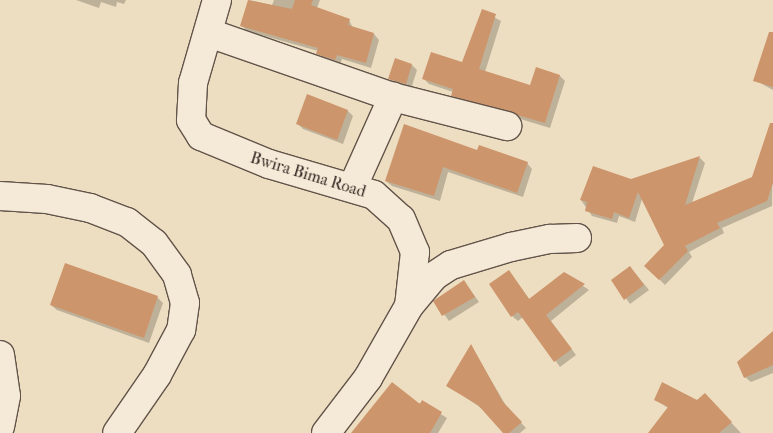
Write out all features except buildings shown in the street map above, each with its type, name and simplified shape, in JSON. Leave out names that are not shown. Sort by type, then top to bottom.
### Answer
[{"type":"street","name":"Bwira Bima Road","points":[[217,0],[193,83],[190,106],[191,120],[200,136],[269,164],[353,186],[374,195],[390,207],[409,234],[415,252],[409,306],[368,378],[326,433]]},
{"type":"street","points":[[209,33],[393,97],[507,126]]},
{"type":"street","points":[[353,186],[393,97]]},
{"type":"street","points":[[0,196],[47,199],[90,208],[127,222],[154,243],[177,275],[185,303],[181,330],[157,375],[117,433]]},
{"type":"street","points":[[409,306],[434,276],[451,265],[512,247],[550,239],[577,238]]},
{"type":"street","points":[[0,354],[6,396],[0,426]]}]
